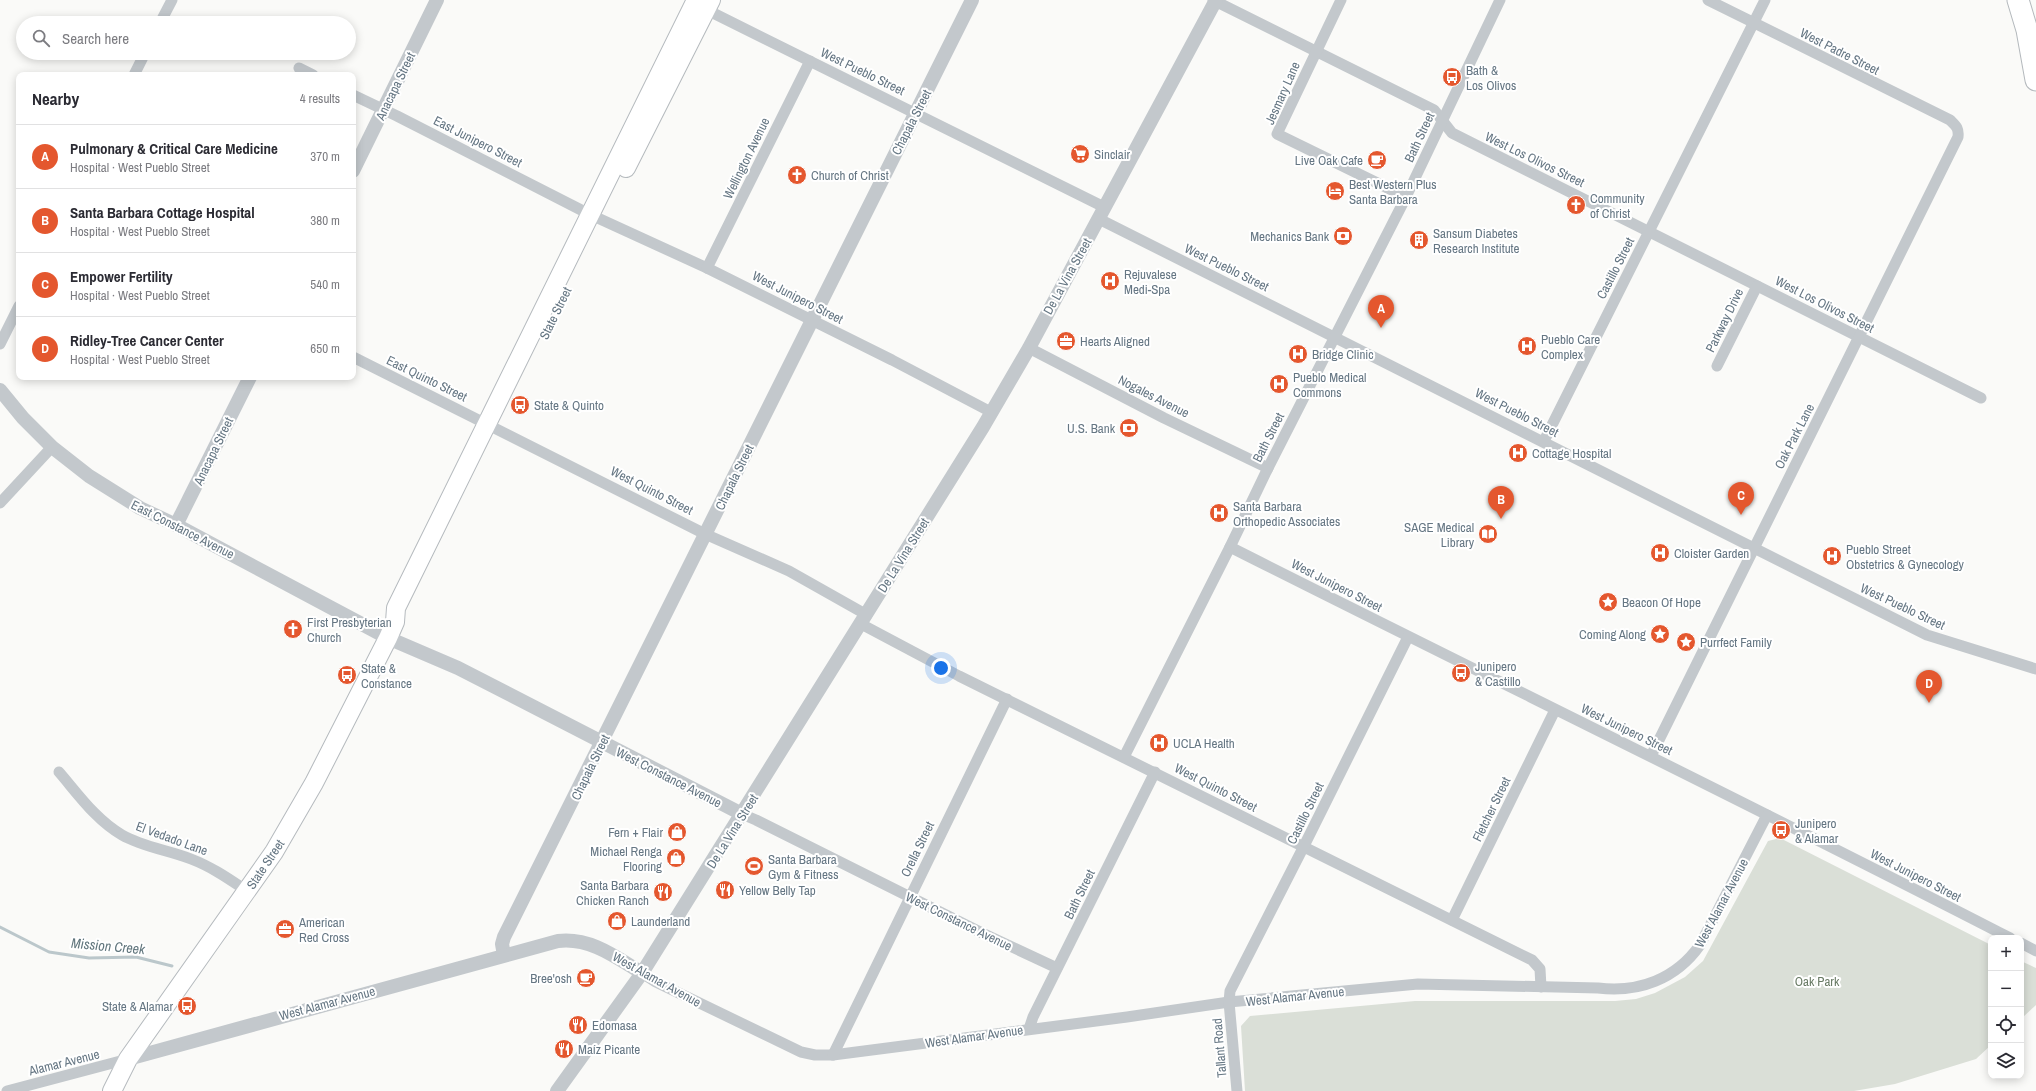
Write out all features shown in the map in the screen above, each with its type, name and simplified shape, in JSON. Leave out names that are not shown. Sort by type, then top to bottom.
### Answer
[{"type":"highway","points":[[2018,0],[2029,37],[2036,80]]},
{"type":"main road","name":"State Street","points":[[112,1091],[128,1059],[274,852],[310,790],[391,630],[396,608],[493,426],[700,3]]},
{"type":"street","name":"Anacapa Street","points":[[356,165],[437,0]]},
{"type":"street","name":"Chapala Street","points":[[504,955],[502,944],[504,937],[972,0]]},
{"type":"street","name":"West Los Olivos Street","points":[[1215,0],[1434,110],[1452,133],[1981,398]]},
{"type":"street","name":"De La Vina Street","points":[[557,1091],[642,973],[864,620],[991,412],[1029,348],[1215,0]]},
{"type":"street","name":"Jesmary Lane","points":[[1341,0],[1315,51],[1277,134],[1406,197]]},
{"type":"street","name":"West Padre Street","points":[[1708,0],[1950,120],[1958,128]]},
{"type":"street","name":"Castillo Street","points":[[1544,441],[1765,0]]},
{"type":"street","points":[[163,16],[169,1]]},
{"type":"street","name":"Bath Street","points":[[1124,757],[1230,547],[1268,468],[1406,197],[1498,1]]},
{"type":"street","name":"West Pueblo Street","points":[[700,3],[810,61],[916,112],[1102,213],[1335,336],[1927,635],[2036,669]]},
{"type":"street","points":[[136,72],[142,60]]},
{"type":"street","name":"Wellington Avenue","points":[[707,268],[810,61]]},
{"type":"street","points":[[299,68],[307,72]]},
{"type":"street","name":"East Junipero Street","points":[[356,96],[384,109],[595,217]]},
{"type":"street","name":"Oak Park Lane","points":[[1651,756],[1958,137],[1958,128]]},
{"type":"street","name":"West Junipero Street","points":[[595,217],[707,268],[991,412]]},
{"type":"street","name":"Parkway Drive","points":[[1717,366],[1757,286]]},
{"type":"street","points":[[0,344],[16,312]]},
{"type":"street","name":"Nogales Avenue","points":[[1029,348],[1164,418],[1268,468]]},
{"type":"street","name":"East Quinto Street","points":[[356,358],[493,426]]},
{"type":"street","name":"Anacapa Street","points":[[176,525],[248,380]]},
{"type":"street","name":"East Constance Avenue","points":[[0,390],[23,418],[52,447],[114,493],[140,508],[391,630]]},
{"type":"street","name":"West Quinto Street","points":[[493,426],[706,534],[789,571],[864,620],[1007,699],[1304,846],[1537,964],[1540,969],[1541,987]]},
{"type":"street","points":[[0,503],[52,447]]},
{"type":"street","name":"West Junipero Street","points":[[1230,547],[1555,710],[1651,756],[2004,935]]},
{"type":"street","name":"West Constance Avenue","points":[[391,630],[458,668],[601,743],[908,897],[1057,968]]},
{"type":"street","name":"Castillo Street","points":[[1229,1002],[1230,991],[1408,637]]},
{"type":"street","name":"Orella Street","points":[[833,1054],[908,897],[1007,699]]},
{"type":"street","name":"Fletcher Street","points":[[1452,920],[1555,710]]},
{"type":"street","name":"El Vedado Lane","points":[[59,772],[99,818],[122,835],[140,843],[192,859],[218,872],[247,891]]},
{"type":"street","name":"Bath Street","points":[[1029,1029],[1057,968],[1155,772]]},
{"type":"street","name":"West Alamar Avenue","points":[[128,1059],[201,1040],[296,1011],[504,955],[558,941],[572,939],[585,942],[603,950],[656,982],[801,1052],[815,1055],[1029,1029],[1229,1002],[1418,984],[1615,990],[1631,989],[1659,980],[1680,968],[1691,958],[1700,945],[1767,815]]},
{"type":"street","points":[[2024,945],[2036,951]]},
{"type":"street","name":"Tallant Road","points":[[1229,1002],[1237,1091]]},
{"type":"street","name":"Alamar Avenue","points":[[7,1091],[128,1059]]},
{"type":"green space","name":"Oak Park","points":[[1780,838],[1988,943],[1988,1048],[1976,1059],[1895,1084],[1854,1091],[1245,1091],[1241,1026],[1250,1016],[1415,1001],[1615,1001],[1636,999],[1655,993],[1685,977],[1703,961],[1768,841]]},
{"type":"green space","points":[[2024,962],[2036,968],[2036,1005],[2024,1016]]},
{"type":"waterway","name":"Mission Creek","points":[[0,927],[49,952],[89,958],[136,957],[172,966]]},
{"type":"place","name":"Bath & Los Olivos","points":[[1452,77]]},
{"type":"place","name":"Sinclair","points":[[1080,154]]},
{"type":"place","name":"Live Oak Cafe","points":[[1377,160]]},
{"type":"place","name":"Church of Christ","points":[[797,175]]},
{"type":"place","name":"Best Western Plus Santa Barbara","points":[[1335,191]]},
{"type":"place","name":"Community of Christ","points":[[1576,205]]},
{"type":"place","name":"Mechanics Bank","points":[[1343,236]]},
{"type":"place","name":"Sansum Diabetes Research Institute","points":[[1419,240]]},
{"type":"place","name":"Rejuvalese Medi-Spa","points":[[1110,281]]},
{"type":"place","name":"Pulmonary & Critical Care Medicine","points":[[1381,328]]},
{"type":"place","name":"Hearts Aligned","points":[[1066,341]]},
{"type":"place","name":"Pueblo Care Complex","points":[[1527,346]]},
{"type":"place","name":"Bridge Clinic","points":[[1298,354]]},
{"type":"place","name":"Pueblo Medical Commons","points":[[1279,384]]},
{"type":"place","name":"State & Quinto","points":[[520,405]]},
{"type":"place","name":"U.S. Bank","points":[[1129,428]]},
{"type":"place","name":"Cottage Hospital","points":[[1518,453]]},
{"type":"place","name":"Santa Barbara Orthopedic Associates","points":[[1219,513]]},
{"type":"place","name":"Empower Fertility","points":[[1741,515]]},
{"type":"place","name":"Santa Barbara Cottage Hospital","points":[[1501,519]]},
{"type":"place","name":"SAGE Medical Library","points":[[1488,534]]},
{"type":"place","name":"Cloister Garden","points":[[1660,553]]},
{"type":"place","name":"Pueblo Street Obstetrics & Gynecology","points":[[1832,556]]},
{"type":"place","name":"Beacon Of Hope","points":[[1608,602]]},
{"type":"place","name":"First Presbyterian Church","points":[[293,629]]},
{"type":"place","name":"Coming Along","points":[[1660,634]]},
{"type":"place","name":"Purrfect Family","points":[[1686,642]]},
{"type":"place","name":"Junipero & Castillo","points":[[1461,673]]},
{"type":"place","name":"State & Constance","points":[[347,675]]},
{"type":"place","name":"Ridley-Tree Cancer Center","points":[[1929,703]]},
{"type":"place","name":"UCLA Health","points":[[1159,743]]},
{"type":"place","name":"Junipero & Alamar","points":[[1781,830]]},
{"type":"place","name":"Fern + Flair","points":[[677,832]]},
{"type":"place","name":"Michael Renga Flooring","points":[[676,858]]},
{"type":"place","name":"Santa Barbara Gym & Fitness","points":[[754,866]]},
{"type":"place","name":"Yellow Belly Tap","points":[[725,890]]},
{"type":"place","name":"Santa Barbara Chicken Ranch","points":[[663,892]]},
{"type":"place","name":"Launderland","points":[[617,921]]},
{"type":"place","name":"American Red Cross","points":[[285,929]]},
{"type":"place","name":"Bree'osh","points":[[586,978]]},
{"type":"place","name":"State & Alamar","points":[[187,1006]]},
{"type":"place","name":"Edomasa","points":[[578,1025]]},
{"type":"place","name":"Maíz Picante","points":[[564,1049]]}]
